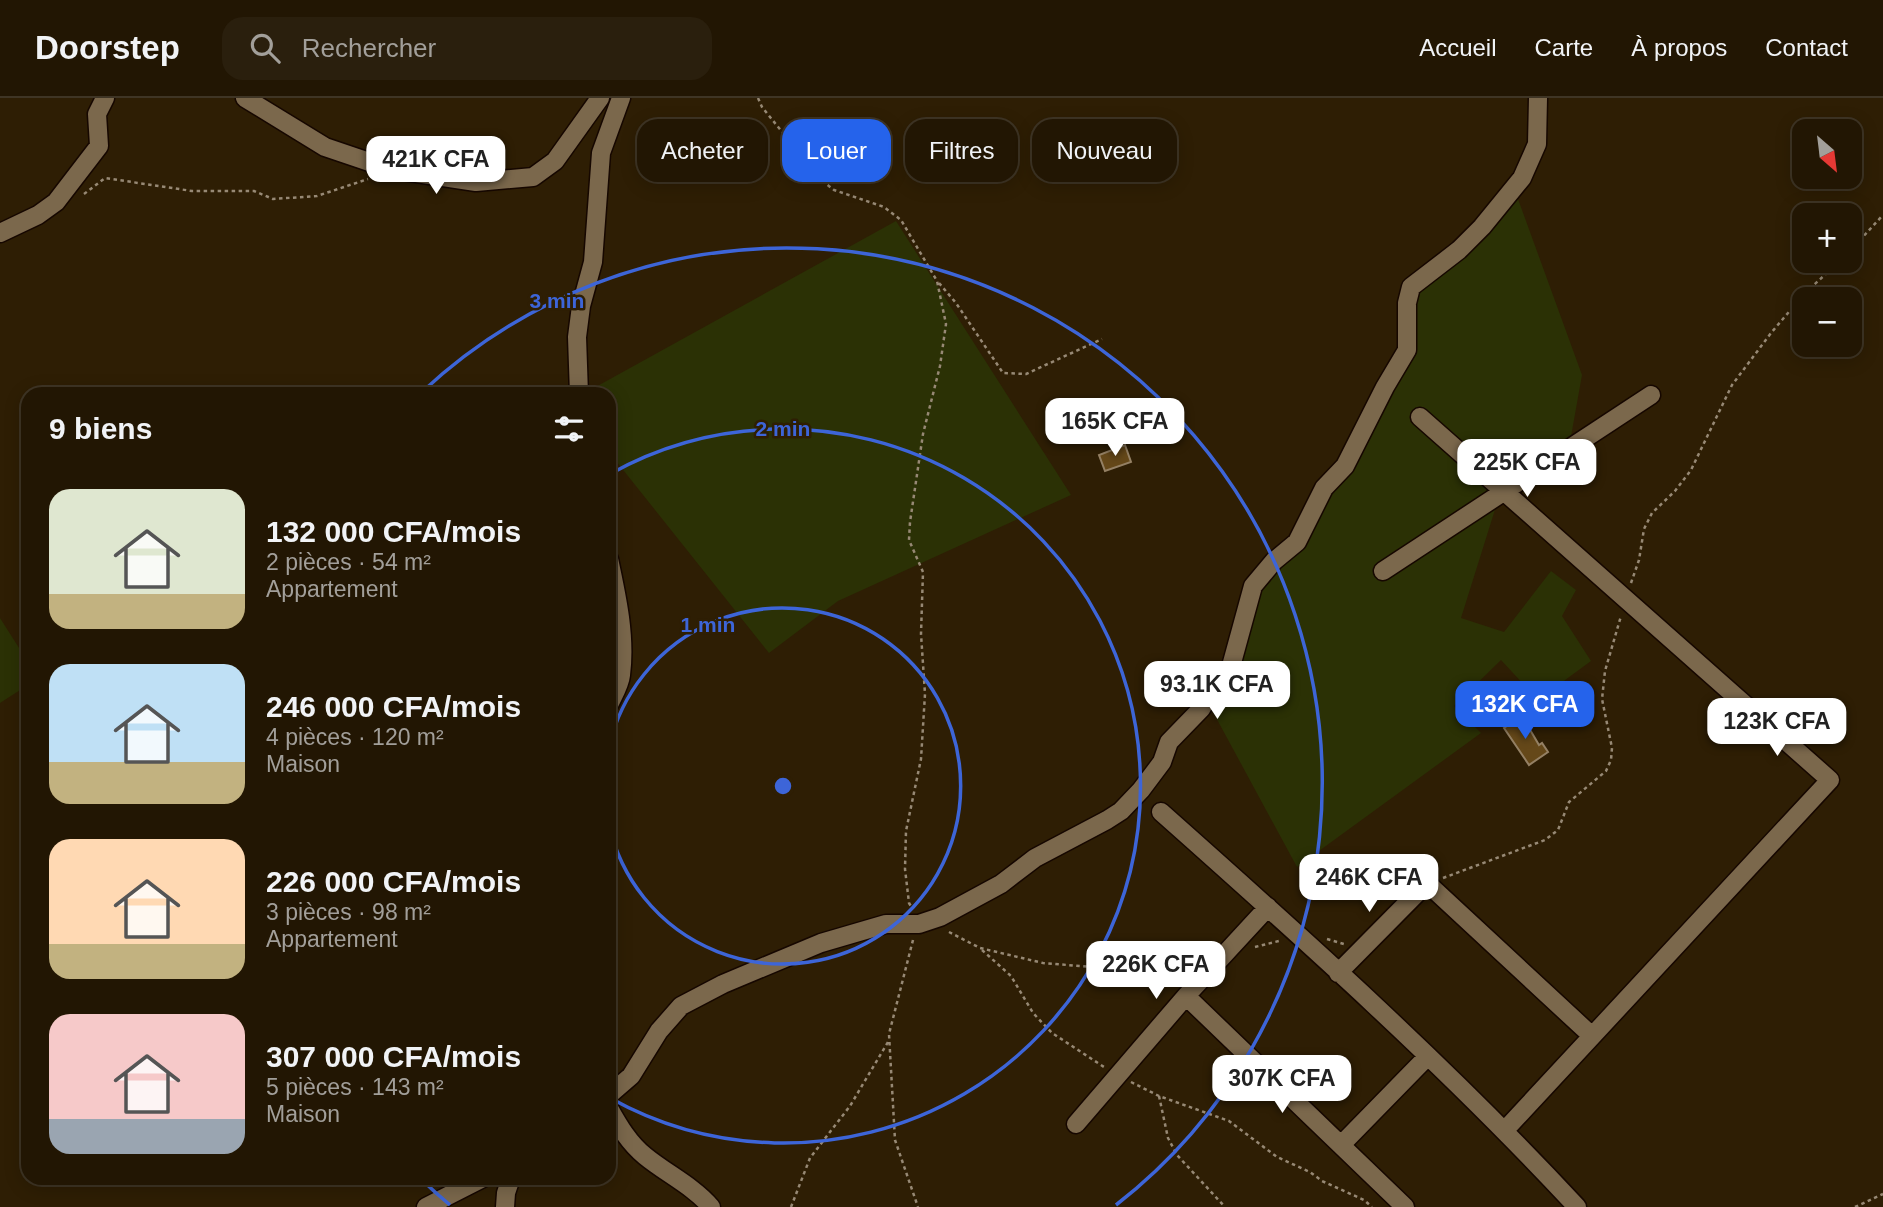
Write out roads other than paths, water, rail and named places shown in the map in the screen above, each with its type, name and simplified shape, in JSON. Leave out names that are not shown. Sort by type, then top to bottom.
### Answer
[{"type":"street","points":[[0,233],[38,215],[56,202],[99,146],[97,114],[105,98]]},
{"type":"street","points":[[245,98],[325,147],[390,169],[476,182],[533,177],[555,162],[600,98]]},
{"type":"street","points":[[579,387],[577,337],[581,306],[593,262],[601,153],[621,98]]},
{"type":"street","points":[[616,1089],[631,1076],[659,1031],[681,1006],[723,984],[821,943],[886,924],[919,924],[940,917],[1001,884],[1035,858],[1121,811],[1162,762],[1169,742],[1201,709],[1213,689],[1230,670],[1254,586],[1274,561],[1297,542],[1324,488],[1345,466],[1407,350],[1407,303],[1411,287],[1459,250],[1482,227],[1522,178],[1537,144],[1538,98]]},
{"type":"street","points":[[1382,571],[1651,395]]},
{"type":"street","points":[[1420,417],[1830,779],[1506,1130]]},
{"type":"street","points":[[616,592],[622,642],[621,677],[616,689]]},
{"type":"street","points":[[1161,813],[1268,907],[1506,1130],[1577,1207]]},
{"type":"street","points":[[1338,973],[1427,883],[1592,1036]]},
{"type":"street","points":[[1076,1124],[1186,996],[1268,907]]},
{"type":"street","points":[[1186,996],[1405,1207]]},
{"type":"street","points":[[1341,1145],[1427,1057]]},
{"type":"street","points":[[616,1120],[626,1138],[645,1156],[703,1197],[711,1207]]},
{"type":"street","points":[[425,1207],[469,1185]]},
{"type":"street","points":[[505,1207],[509,1185]]}]
